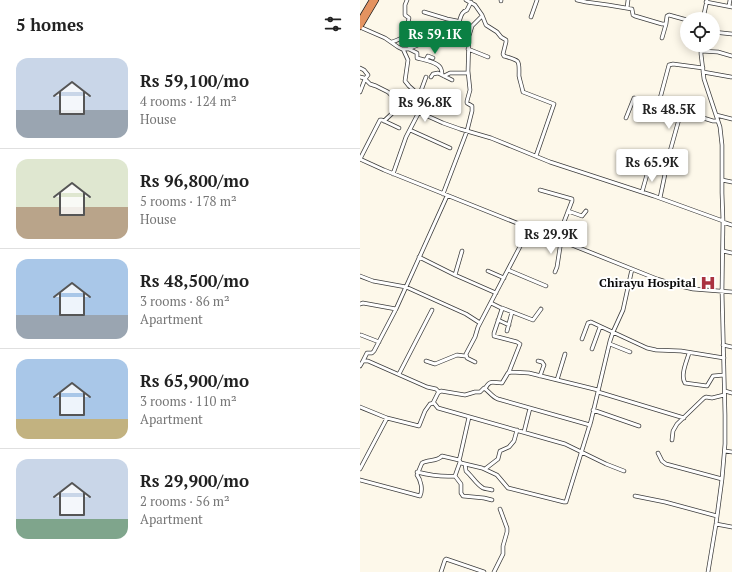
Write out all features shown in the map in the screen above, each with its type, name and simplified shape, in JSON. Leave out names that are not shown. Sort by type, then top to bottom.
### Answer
[{"type":"highway","points":[[360,20],[372,0]]},
{"type":"highway","points":[[360,27],[376,0]]},
{"type":"street","points":[[392,42],[403,38],[406,35],[409,18],[405,15],[405,5],[407,0]]},
{"type":"street","points":[[466,0],[474,4],[482,16],[486,26],[497,32],[506,41],[503,56],[516,60],[519,63],[523,92],[554,104],[536,156]]},
{"type":"street","points":[[531,17],[537,0]]},
{"type":"street","points":[[577,0],[633,9],[633,15],[635,16],[666,24]]},
{"type":"street","points":[[627,8],[628,0]]},
{"type":"street","points":[[704,12],[706,1],[731,7],[730,0]]},
{"type":"street","points":[[459,22],[462,14],[468,10],[471,2]]},
{"type":"street","points":[[424,12],[447,20],[459,22],[461,26],[470,31]]},
{"type":"street","points":[[662,38],[668,15],[680,18]]},
{"type":"street","points":[[443,194],[467,131],[473,108],[467,102],[470,90],[468,49],[470,31],[474,23],[482,16]]},
{"type":"street","points":[[360,27],[380,35],[403,49],[408,49],[418,45],[422,33]]},
{"type":"street","points":[[720,33],[732,34]]},
{"type":"street","points":[[403,49],[408,60],[405,81],[419,95]]},
{"type":"street","points":[[408,49],[417,53],[417,58],[440,66],[443,76]]},
{"type":"street","points":[[468,49],[488,58]]},
{"type":"street","points":[[701,52],[704,79],[720,127],[722,145],[722,291],[724,393],[726,415],[725,451],[722,479],[708,572]]},
{"type":"street","points":[[718,52],[732,56]]},
{"type":"street","points":[[426,60],[428,56],[433,58]]},
{"type":"street","points":[[626,118],[634,98],[658,106],[669,65],[673,64],[703,70],[732,78]]},
{"type":"street","points":[[360,68],[368,74],[360,92]]},
{"type":"street","points":[[431,77],[436,73],[452,80]]},
{"type":"street","points":[[443,76],[450,73],[468,73]]},
{"type":"street","points":[[360,77],[399,99],[402,105],[443,123],[491,138],[572,169],[660,198],[732,225]]},
{"type":"street","points":[[414,110],[426,77]]},
{"type":"street","points":[[384,121],[399,106],[402,105]]},
{"type":"street","points":[[393,174],[410,130],[419,112]]},
{"type":"street","points":[[660,198],[669,155],[681,112],[718,121]]},
{"type":"street","points":[[716,115],[732,119]]},
{"type":"street","points":[[399,128],[384,121],[379,121],[360,159],[393,174],[657,279],[693,289],[732,292]]},
{"type":"street","points":[[410,130],[450,148]]},
{"type":"street","points":[[642,192],[648,171]]},
{"type":"street","points":[[722,180],[732,182]]},
{"type":"street","points":[[540,190],[572,199],[557,240]]},
{"type":"street","points":[[360,366],[367,353],[374,352],[396,310],[448,196]]},
{"type":"street","points":[[568,210],[582,216],[586,211]]},
{"type":"street","points":[[465,356],[528,228]]},
{"type":"street","points":[[555,272],[561,241]]},
{"type":"street","points":[[455,275],[462,251]]},
{"type":"street","points":[[723,251],[732,253]]},
{"type":"street","points":[[419,257],[496,293]]},
{"type":"street","points":[[360,480],[420,496],[422,492],[420,480],[417,476],[420,465],[423,462],[438,460],[442,456],[485,469],[499,476],[508,488],[565,502],[567,500],[590,425],[613,332],[623,310],[632,269]]},
{"type":"street","points":[[508,270],[546,286]]},
{"type":"street","points":[[488,271],[504,278]]},
{"type":"street","points":[[360,276],[373,281],[406,287],[462,312],[480,323]]},
{"type":"street","points":[[491,302],[533,320],[541,310]]},
{"type":"street","points":[[360,304],[363,303],[396,310]]},
{"type":"street","points":[[363,361],[368,361],[427,387],[436,389],[439,392],[442,391],[464,395],[480,392],[482,389],[485,389],[490,382],[502,383],[509,372],[520,344],[494,336],[502,308]]},
{"type":"street","points":[[399,374],[432,310]]},
{"type":"street","points":[[507,331],[512,312]]},
{"type":"street","points":[[498,320],[509,325]]},
{"type":"street","points":[[582,339],[589,323],[591,322],[647,348],[656,350],[676,350],[724,358]]},
{"type":"street","points":[[592,349],[600,327]]},
{"type":"street","points":[[361,335],[378,342]]},
{"type":"street","points":[[610,344],[630,352]]},
{"type":"street","points":[[723,345],[732,347]]},
{"type":"street","points":[[689,353],[683,375],[685,383],[707,386],[713,376],[724,375]]},
{"type":"street","points":[[557,380],[565,354]]},
{"type":"street","points":[[426,361],[435,364],[457,355],[465,356],[475,362]]},
{"type":"street","points":[[538,361],[542,362],[544,365],[540,376]]},
{"type":"street","points":[[509,372],[529,373],[557,380],[598,391],[684,418]]},
{"type":"street","points":[[485,389],[498,399],[590,425]]},
{"type":"street","points":[[360,407],[387,418],[419,426],[425,411],[430,404],[433,403],[439,392]]},
{"type":"street","points":[[672,440],[675,427],[706,397],[712,398],[724,393],[732,393]]},
{"type":"street","points":[[433,403],[435,404],[436,408],[565,444],[624,471]]},
{"type":"street","points":[[524,432],[530,408]]},
{"type":"street","points":[[593,410],[639,426]]},
{"type":"street","points":[[455,476],[469,417]]},
{"type":"street","points":[[360,469],[387,418]]},
{"type":"street","points":[[485,469],[498,459],[500,451],[509,447],[514,441],[517,430]]},
{"type":"street","points":[[725,451],[732,452]]},
{"type":"street","points":[[658,453],[662,461],[666,464],[722,479]]},
{"type":"street","points":[[465,464],[465,470],[473,480],[483,488],[492,490]]},
{"type":"street","points":[[418,472],[438,476],[455,476]]},
{"type":"street","points":[[455,476],[461,484],[461,493],[463,496],[492,500]]},
{"type":"street","points":[[635,496],[666,502],[717,516]]},
{"type":"street","points":[[494,572],[502,558],[507,530],[500,508]]},
{"type":"street","points":[[716,524],[732,528]]},
{"type":"street","points":[[441,572],[446,559],[484,572]]},
{"type":"place","name":"Chirayu Hospital","points":[[708,283]]}]
